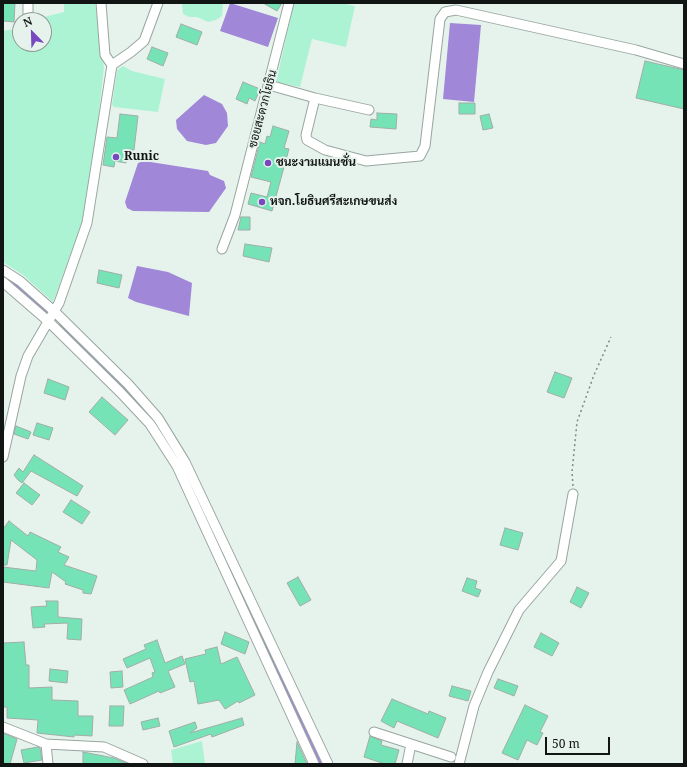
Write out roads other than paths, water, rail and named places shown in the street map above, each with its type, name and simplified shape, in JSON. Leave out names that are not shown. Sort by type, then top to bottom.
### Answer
[{"type":"street","points":[[3,457],[21,376],[28,356],[48,321],[55,312],[87,223],[112,65],[105,55],[101,3]]},
{"type":"street","points":[[112,65],[144,41],[158,3]]},
{"type":"street","name":"ซอยสะดวกโยธิน","points":[[222,249],[235,215],[289,3]]},
{"type":"street","points":[[315,98],[306,134],[307,140],[324,150],[366,161],[420,156],[425,146],[440,19],[445,12],[456,10],[636,50],[684,64]]},
{"type":"street","points":[[269,85],[315,98],[369,110]]},
{"type":"street","points":[[3,270],[20,281],[55,312],[128,384],[158,418],[185,462],[328,764]]},
{"type":"street","points":[[3,282],[48,321],[120,392],[150,424],[177,466],[314,764]]},
{"type":"street","points":[[459,764],[474,706],[488,672],[519,610],[561,561],[574,494]]},
{"type":"street","points":[[3,727],[46,744],[104,747],[143,764]]},
{"type":"street","points":[[374,732],[451,757]]},
{"type":"street","points":[[46,744],[48,764]]},
{"type":"street","points":[[406,764],[411,744]]},
{"type":"waterway","points":[[3,277],[17,286],[46,312]]},
{"type":"waterway","points":[[60,325],[124,388],[154,421],[170,447]]},
{"type":"waterway","points":[[217,539],[321,764]]},
{"type":"place","name":"Runic","points":[[116,157]]},
{"type":"place","name":"ชนะงามแมนชั่น","points":[[268,163]]},
{"type":"place","name":"หจก.โยธินศรีสะเกษขนส่ง","points":[[262,202]]}]
